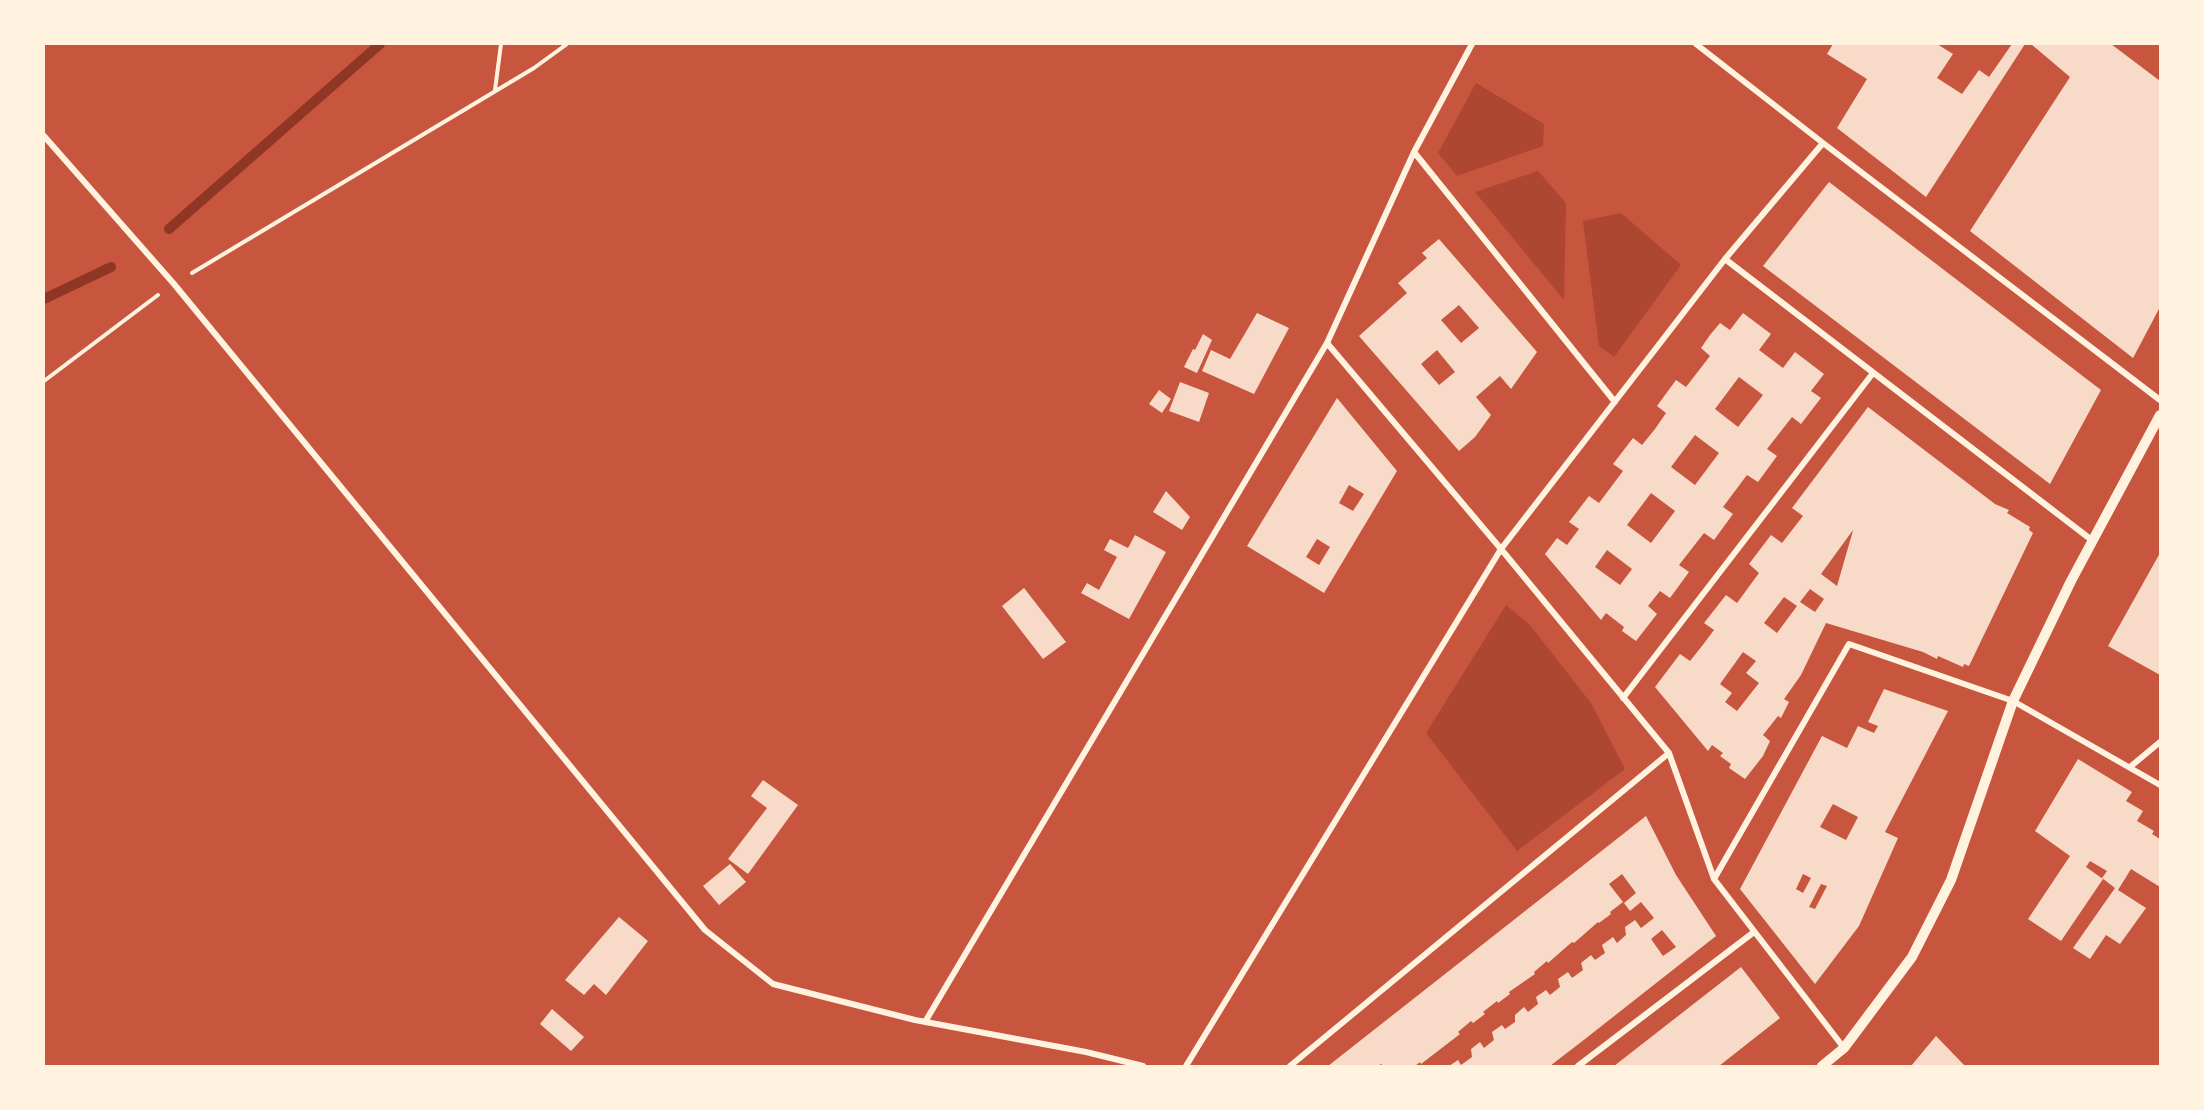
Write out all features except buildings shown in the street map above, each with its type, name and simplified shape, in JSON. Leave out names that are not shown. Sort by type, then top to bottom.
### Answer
[{"type":"street","points":[[925,1022],[1327,344],[1414,152],[1472,44]]},
{"type":"street","points":[[1696,44],[1822,143],[2160,400]]},
{"type":"street","points":[[44,136],[174,284],[705,930],[772,984],[925,1022],[1086,1052],[1143,1066]]},
{"type":"street","points":[[1186,1066],[1501,549],[1725,259],[1822,143]]},
{"type":"street","points":[[1414,152],[1615,402]]},
{"type":"street","points":[[1725,259],[2092,541]]},
{"type":"street","points":[[1327,344],[1501,549],[1669,753],[1714,879],[1844,1048]]},
{"type":"street","points":[[1623,698],[1873,373]]},
{"type":"street","points":[[1822,1066],[1844,1048],[1912,957],[1951,879],[2013,701],[2092,541],[2160,415]]},
{"type":"street","points":[[1714,879],[1849,644],[2013,701],[2160,785]]},
{"type":"street","points":[[2130,767],[2160,742]]},
{"type":"street","points":[[1290,1066],[1669,753]]},
{"type":"street","points":[[1578,1066],[1754,932]]},
{"type":"path","points":[[495,91],[501,44]]},
{"type":"path","points":[[44,381],[174,284],[534,68],[567,44]]},
{"type":"shaded area","points":[[1476,83],[1544,124],[1543,146],[1457,176],[1438,153]]},
{"type":"shaded area","points":[[1538,171],[1566,203],[1564,300],[1475,192]]},
{"type":"shaded area","points":[[1621,213],[1681,265],[1614,357],[1599,346],[1583,221]]},
{"type":"shaded area","points":[[1506,605],[1529,624],[1591,703],[1625,769],[1517,851],[1426,733]]},
{"type":"waterway","points":[[169,229],[380,44]]},
{"type":"waterway","points":[[44,299],[111,267]]}]
